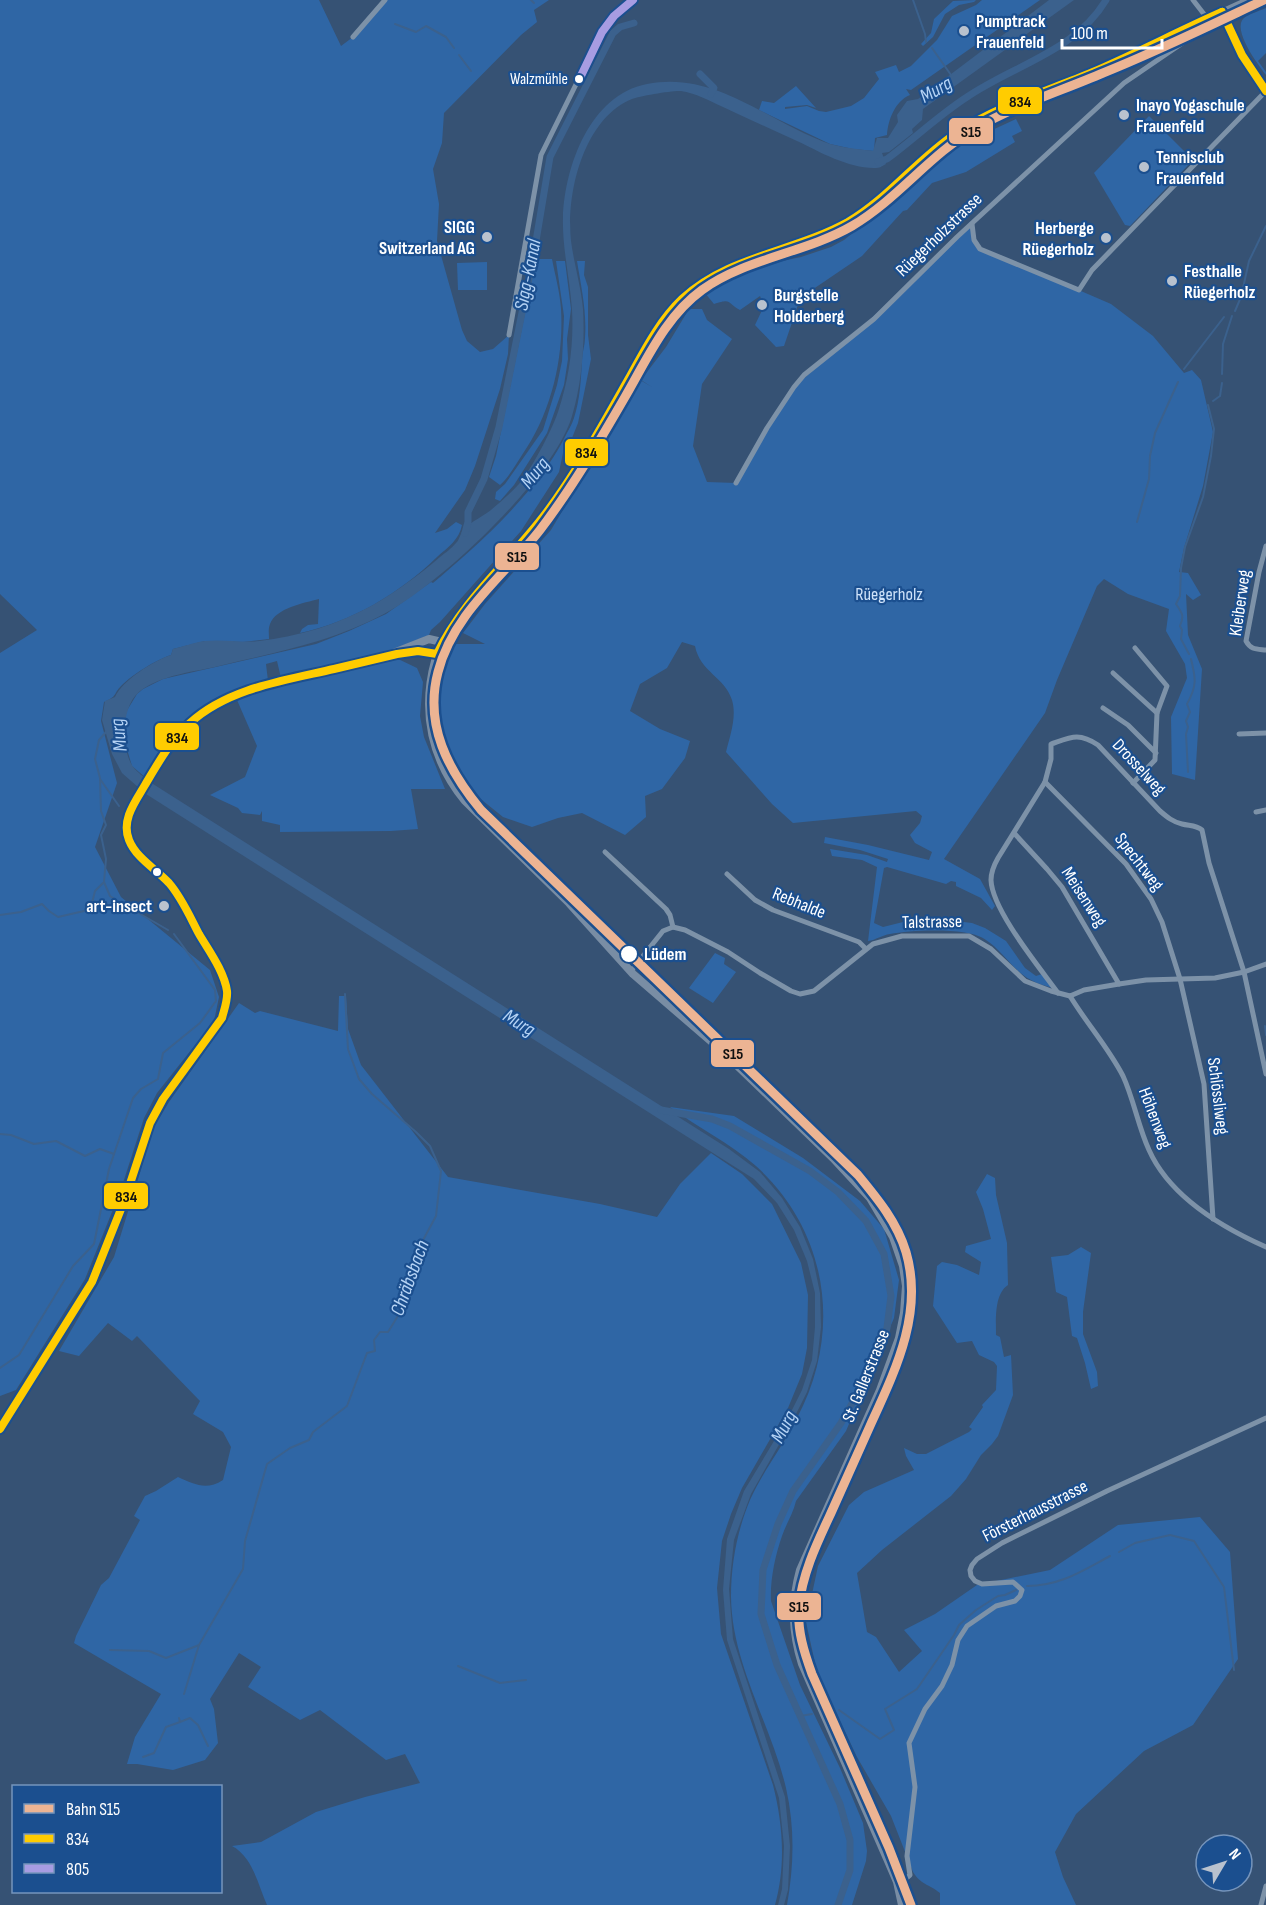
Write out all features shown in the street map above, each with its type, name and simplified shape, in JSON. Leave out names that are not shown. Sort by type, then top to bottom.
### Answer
[{"type":"main road","name":"St. Gallerstrasse","points":[[902,1905],[897,1882],[802,1664],[795,1639],[793,1612],[800,1570],[880,1390],[899,1338],[906,1299],[901,1257],[879,1211],[847,1172],[720,1049],[631,971],[569,903],[476,814],[450,782],[437,754],[429,720],[429,693],[437,654],[442,642],[468,603],[550,508],[579,464],[655,333],[675,307],[694,289],[722,272],[817,236],[847,222],[880,198],[942,144],[985,117],[1126,58],[1207,18],[1250,0]]},
{"type":"main road","points":[[390,655],[425,639],[442,642]]},
{"type":"main road","points":[[0,1429],[92,1282],[125,1199],[150,1123],[163,1099],[222,1018],[226,1004],[227,993],[222,976],[178,896],[168,882],[134,850],[128,841],[126,821],[136,801],[171,745],[202,714],[226,701],[279,682],[390,655],[425,651],[437,654]]},
{"type":"street","points":[[353,37],[385,0]]},
{"type":"street","points":[[509,335],[540,155],[603,32],[614,16],[633,0]]},
{"type":"street","points":[[1193,0],[1207,18]]},
{"type":"street","points":[[972,224],[974,240],[980,249],[1079,290],[1092,270],[1266,91],[1242,55],[1222,12]]},
{"type":"street","name":"Rüegerholzstrasse","points":[[736,483],[767,428],[804,375],[874,319],[972,224],[1124,83],[1184,42],[1186,36],[1183,31]]},
{"type":"street","name":"Kleiberweg","points":[[1266,546],[1246,641],[1254,649],[1266,650]]},
{"type":"street","points":[[1133,783],[1155,760],[1157,713],[1167,686],[1135,648]]},
{"type":"street","points":[[1113,673],[1157,713]]},
{"type":"street","points":[[1103,708],[1128,725],[1156,753]]},
{"type":"street","points":[[1239,734],[1266,733]]},
{"type":"street","name":"Drosselweg","points":[[1046,782],[1051,759],[1051,744],[1080,736],[1098,745],[1170,819],[1180,824],[1196,826],[1202,830],[1209,863],[1244,972]]},
{"type":"street","points":[[1046,782],[992,869],[991,879],[997,903],[1011,927],[1059,993]]},
{"type":"street","name":"Spechtweg","points":[[1046,782],[1140,881],[1162,922],[1180,979]]},
{"type":"street","points":[[1256,812],[1266,810]]},
{"type":"street","name":"Meisenweg","points":[[1014,833],[1062,887],[1119,984]]},
{"type":"street","points":[[605,852],[666,909],[673,927],[663,931],[631,971]]},
{"type":"street","name":"Rebhalde","points":[[727,874],[763,905],[781,914],[859,942],[866,949]]},
{"type":"street","name":"Talstrasse","points":[[673,927],[685,930],[719,947],[766,977],[800,994],[814,991],[866,949],[882,941],[902,936],[969,936],[991,949],[1024,981],[1070,996]]},
{"type":"street","points":[[1070,996],[1084,990],[1119,984],[1215,978],[1244,972],[1266,964]]},
{"type":"street","points":[[1244,972],[1266,1074]]},
{"type":"street","name":"Schlössliweg","points":[[1180,979],[1205,1092],[1213,1219]]},
{"type":"street","name":"Höhenweg","points":[[1070,996],[1105,1046],[1122,1076],[1154,1160],[1187,1199],[1213,1219],[1266,1247]]},
{"type":"street","name":"Försterhausstrasse","points":[[897,1882],[903,1881],[910,1875],[907,1856],[915,1787],[909,1743],[918,1721],[942,1686],[952,1665],[958,1640],[967,1626],[984,1613],[1014,1600],[1022,1593],[1018,1585],[1013,1582],[982,1584],[975,1581],[971,1576],[972,1565],[985,1553],[1034,1527],[1266,1418]]},
{"type":"street","points":[[1261,1905],[1266,1886]]},
{"type":"green space","points":[[0,0],[319,0],[341,46],[353,37],[385,0],[549,0],[534,10],[537,22],[521,35],[444,113],[442,143],[433,169],[439,204],[437,241],[467,341],[480,352],[493,349],[509,335],[508,354],[500,389],[475,466],[465,490],[435,533],[447,529],[456,522],[462,525],[456,539],[407,583],[356,614],[300,633],[308,625],[318,624],[319,599],[291,607],[273,618],[269,626],[269,639],[243,642],[205,641],[173,649],[171,655],[138,672],[104,702],[101,721],[117,783],[95,847],[121,897],[210,970],[219,997],[214,1021],[157,1093],[144,1118],[120,1192],[85,1279],[16,1390],[0,1396],[0,653],[37,630],[0,594]]},
{"type":"green space","points":[[976,0],[959,5],[945,14],[933,37],[923,46],[921,44],[931,33],[934,19],[953,1]]},
{"type":"green space","points":[[982,0],[1040,0],[911,90],[906,89],[910,95],[896,106],[887,135],[875,138],[874,151],[830,144],[759,110],[762,101],[774,103],[796,86],[816,108],[807,105],[785,107],[785,109],[807,106],[826,112],[851,106],[864,98],[879,79],[875,72],[896,65],[899,72],[911,66],[937,40],[952,16]]},
{"type":"green space","points":[[1266,8],[1266,53],[1258,61],[1266,75],[1243,38],[1241,23],[1244,18]]},
{"type":"green space","name":"Tennisclub Frauenfeld","points":[[1149,116],[1193,160],[1130,226],[1125,225],[1094,173]]},
{"type":"green space","points":[[1016,119],[1022,131],[1012,136],[1015,142],[966,172],[932,183],[862,256],[803,296],[784,346],[776,347],[755,325],[764,306],[760,296],[740,310],[727,301],[714,304],[705,293],[726,280],[758,266],[801,257],[844,240],[908,189],[934,161],[962,144]]},
{"type":"green space","name":"Rüegerholz","points":[[972,224],[977,246],[1111,304],[1153,336],[1184,373],[1192,370],[1201,380],[1213,432],[1203,486],[1179,572],[1188,573],[1201,595],[1193,600],[1186,594],[1188,635],[1202,669],[1195,780],[1172,774],[1171,717],[1187,678],[1185,664],[1166,631],[1169,609],[1128,594],[1104,579],[1097,586],[1045,713],[944,859],[980,879],[995,906],[992,910],[981,898],[956,886],[956,882],[951,881],[946,884],[884,868],[874,923],[883,927],[907,921],[928,923],[947,920],[972,923],[1006,941],[1025,968],[1036,976],[1042,974],[1053,988],[1036,983],[1025,976],[986,940],[967,933],[912,931],[868,941],[877,867],[862,860],[832,856],[830,849],[867,855],[887,862],[888,859],[860,850],[824,843],[825,837],[929,860],[932,852],[915,843],[910,835],[920,823],[922,816],[916,811],[793,823],[772,804],[726,752],[733,720],[732,700],[729,692],[702,662],[695,646],[682,642],[667,668],[640,684],[630,711],[660,729],[690,741],[685,758],[662,789],[645,796],[646,817],[625,835],[582,813],[532,827],[503,817],[467,788],[453,763],[444,737],[439,704],[444,671],[455,644],[485,644],[463,633],[485,604],[551,530],[640,380],[652,387],[641,380],[666,347],[689,309],[702,309],[707,320],[732,339],[702,384],[693,446],[707,482],[736,483],[794,387],[847,341]]},
{"type":"green space","points":[[536,259],[552,259],[560,303],[558,366],[541,422],[515,466],[500,485],[489,477],[496,456]]},
{"type":"green space","points":[[556,261],[565,261],[571,309],[564,385],[547,433],[514,485],[500,501],[495,499],[496,492],[505,484],[543,430],[557,385],[562,361],[564,316]]},
{"type":"green space","points":[[577,261],[585,261],[584,275],[588,287],[588,335],[591,359],[578,423],[563,453],[559,472],[521,531],[431,630],[429,635],[377,656],[281,678],[277,661],[266,664],[268,681],[223,698],[199,711],[177,734],[146,778],[132,766],[124,730],[126,712],[137,694],[143,689],[163,679],[316,644],[386,614],[431,582],[433,583],[505,517],[522,498],[552,459],[571,426],[576,411],[585,341],[583,299]]},
{"type":"green space","points":[[487,262],[487,290],[458,290],[457,263]]},
{"type":"green space","points":[[396,658],[417,668],[423,682],[420,716],[424,737],[445,789],[411,789],[418,829],[280,832],[280,825],[262,821],[262,811],[260,815],[242,813],[238,808],[210,795],[245,777],[257,746],[237,700],[279,685]]},
{"type":"green space","points":[[715,953],[725,958],[724,964],[736,972],[713,1003],[689,988]]},
{"type":"green space","points":[[339,996],[346,996],[348,1029],[361,1065],[448,1177],[600,1204],[657,1217],[680,1184],[711,1153],[742,1174],[772,1204],[801,1263],[808,1295],[807,1348],[802,1374],[788,1408],[742,1488],[731,1514],[722,1541],[717,1588],[721,1634],[773,1785],[776,1800],[781,1830],[782,1860],[775,1905],[267,1905],[250,1864],[232,1846],[261,1842],[316,1812],[420,1783],[405,1754],[386,1760],[320,1710],[300,1720],[248,1687],[261,1667],[239,1653],[210,1699],[214,1709],[218,1743],[205,1760],[173,1770],[127,1764],[135,1737],[161,1694],[74,1643],[76,1636],[101,1585],[109,1578],[140,1520],[134,1516],[145,1496],[178,1477],[206,1486],[223,1480],[231,1447],[223,1432],[193,1414],[200,1401],[137,1336],[132,1341],[108,1323],[79,1356],[59,1351],[114,1257],[154,1127],[239,1003],[255,1013],[260,1011],[338,1031]]},
{"type":"green space","points":[[670,1107],[734,1116],[803,1158],[860,1201],[884,1229],[899,1280],[894,1318],[846,1431],[796,1501],[779,1544],[771,1585],[771,1601],[800,1685],[840,1768],[863,1823],[866,1861],[852,1905],[787,1905],[792,1846],[789,1803],[779,1764],[738,1647],[731,1597],[732,1572],[745,1512],[761,1479],[797,1418],[811,1385],[820,1351],[823,1318],[821,1284],[813,1252],[799,1221],[780,1192],[746,1158]]},
{"type":"green space","points":[[987,1174],[995,1178],[996,1195],[1007,1243],[1008,1285],[1003,1289],[998,1301],[996,1335],[1000,1337],[1004,1357],[1011,1355],[1013,1395],[998,1436],[981,1455],[966,1479],[951,1496],[882,1550],[857,1573],[867,1632],[876,1637],[899,1672],[922,1651],[904,1630],[935,1614],[977,1585],[1050,1570],[1118,1525],[1200,1517],[1230,1552],[1238,1659],[1193,1725],[1144,1751],[1076,1814],[1055,1852],[1076,1905],[940,1905],[940,1893],[922,1882],[913,1872],[891,1816],[857,1757],[817,1672],[806,1622],[818,1566],[849,1505],[864,1492],[914,1470],[904,1448],[917,1454],[926,1454],[969,1432],[972,1429],[969,1427],[983,1407],[982,1405],[996,1390],[997,1366],[994,1362],[979,1355],[972,1341],[957,1343],[933,1306],[937,1266],[942,1262],[957,1265],[979,1275],[981,1262],[965,1252],[966,1246],[991,1239],[976,1192]]},
{"type":"green space","points":[[1081,1247],[1091,1253],[1083,1312],[1083,1334],[1097,1372],[1098,1386],[1091,1389],[1077,1338],[1072,1336],[1067,1297],[1056,1292],[1051,1257],[1068,1255]]},
{"type":"water","name":"Murg","points":[[1049,0],[1074,0],[923,109],[922,120],[912,129],[913,133],[889,152],[882,153],[886,164],[879,168],[854,165],[834,159],[697,95],[686,92],[671,91],[642,96],[615,109],[601,123],[590,140],[581,160],[572,202],[571,241],[581,292],[584,336],[578,390],[572,416],[561,441],[520,497],[493,527],[435,579],[384,614],[326,639],[158,681],[139,692],[133,699],[126,718],[125,740],[129,760],[136,770],[153,784],[729,1149],[760,1172],[782,1198],[800,1227],[813,1259],[820,1293],[821,1327],[817,1361],[807,1392],[751,1494],[734,1540],[729,1589],[733,1639],[785,1797],[790,1846],[788,1890],[784,1905],[778,1905],[782,1889],[784,1846],[779,1798],[727,1640],[723,1590],[727,1539],[744,1491],[789,1416],[802,1390],[812,1360],[815,1293],[807,1261],[794,1230],[777,1203],[754,1179],[146,794],[122,773],[112,754],[102,720],[105,701],[115,697],[139,672],[171,655],[173,649],[205,641],[252,641],[303,633],[332,624],[373,605],[408,582],[448,550],[464,529],[491,510],[519,484],[555,420],[570,361],[572,310],[563,229],[569,176],[584,136],[596,117],[610,102],[627,91],[647,84],[672,82],[696,85],[719,91],[742,101],[807,135],[830,144],[873,151],[877,138],[888,138],[898,122],[897,115],[907,101],[918,99]]},
{"type":"waterway","points":[[531,0],[534,3]]},
{"type":"waterway","points":[[913,0],[926,42]]},
{"type":"waterway","points":[[878,162],[887,159],[967,97],[1061,45],[1078,32],[1106,0]]},
{"type":"waterway","name":"Sigg-Kanal","points":[[465,533],[468,512],[484,479],[499,427],[534,253],[550,157],[613,33],[620,27],[634,23]]},
{"type":"waterway","points":[[395,24],[416,32],[426,26],[446,37],[454,48]]},
{"type":"waterway","name":"Murg","points":[[932,48],[951,75]]},
{"type":"waterway","points":[[459,55],[471,71]]},
{"type":"waterway","name":"Sigg-Kanal","points":[[700,74],[714,88],[711,94]]},
{"type":"waterway","points":[[1235,311],[1241,297],[1249,261],[1266,226]]},
{"type":"waterway","points":[[1222,374],[1223,344],[1232,316]]},
{"type":"waterway","points":[[1184,369],[1224,317]]},
{"type":"waterway","points":[[1137,522],[1149,479],[1150,456],[1155,433],[1178,382]]},
{"type":"waterway","points":[[1213,401],[1220,396],[1222,383]]},
{"type":"waterway","points":[[1189,654],[1181,639],[1182,615],[1176,604],[1180,596],[1181,568],[1185,547],[1203,497],[1211,456],[1214,429],[1208,405]]},
{"type":"waterway","points":[[1188,772],[1186,721],[1190,712],[1187,704],[1195,682],[1191,659]]},
{"type":"waterway","name":"Murg","points":[[106,732],[99,740],[95,759],[100,778],[101,811],[106,825],[101,835],[106,859],[104,882],[110,896],[116,900]]},
{"type":"waterway","points":[[100,779],[119,806]]},
{"type":"waterway","points":[[92,903],[95,891],[103,883]]},
{"type":"waterway","points":[[0,915],[21,912],[42,904],[58,917],[84,911]]},
{"type":"waterway","points":[[123,904],[168,930]]},
{"type":"waterway","points":[[0,1368],[19,1355],[73,1266],[94,1244],[109,1169],[133,1098],[141,1089],[158,1079],[163,1053],[200,1023],[216,1001],[215,990],[174,934]]},
{"type":"waterway","name":"Chräbsbach","points":[[110,1650],[149,1651],[166,1658],[199,1645],[243,1569],[245,1541],[267,1464],[290,1448],[309,1440],[313,1432],[347,1406],[367,1353],[375,1351],[374,1340],[380,1332],[388,1332],[401,1311],[399,1306],[415,1269],[415,1255],[436,1216],[441,1171],[430,1146],[372,1094],[359,1079],[348,1049],[345,994]]},
{"type":"waterway","points":[[1265,1026],[1266,1035]]},
{"type":"waterway","points":[[661,1110],[712,1119],[730,1126],[810,1171],[838,1192],[866,1221],[884,1254],[891,1296],[887,1328],[875,1363],[841,1423],[793,1491],[778,1524],[763,1570],[761,1614],[777,1665],[840,1804],[850,1840],[850,1870],[838,1905]]},
{"type":"waterway","points":[[0,1134],[11,1135],[34,1144],[56,1141],[85,1156],[100,1149],[114,1154]]},
{"type":"waterway","points":[[1119,1552],[1135,1543],[1170,1535],[1194,1541],[1224,1587],[1234,1670]]},
{"type":"waterway","points":[[1027,1586],[1060,1580],[1110,1556]]},
{"type":"waterway","points":[[839,1710],[880,1739],[894,1730],[885,1709],[917,1689],[959,1625],[976,1610],[998,1596],[1016,1590]]},
{"type":"waterway","points":[[184,1694],[199,1645]]},
{"type":"waterway","points":[[458,1666],[500,1683],[526,1680]]},
{"type":"waterway","points":[[800,1716],[812,1714]]},
{"type":"waterway","points":[[179,1718],[180,1722],[190,1718],[198,1725],[208,1746]]},
{"type":"waterway","points":[[143,1757],[154,1753],[166,1727],[180,1722]]},
{"type":"rail line","name":"S15","points":[[911,1905],[889,1848],[812,1674],[799,1624],[803,1583],[811,1559],[889,1384],[904,1341],[909,1319],[911,1275],[902,1241],[886,1211],[858,1175],[481,810],[458,779],[442,746],[434,710],[434,692],[445,651],[455,631],[552,514],[595,448],[658,339],[678,312],[702,290],[738,270],[815,243],[852,226],[884,203],[944,150],[991,120],[1144,56],[1264,0]]},
{"type":"transit line","name":"805","points":[[579,80],[602,32],[614,16],[633,0]]},
{"type":"transit line","name":"834","points":[[1222,12],[1242,55],[1266,91]]},
{"type":"transit line","name":"834","points":[[0,1429],[92,1282],[125,1199],[150,1123],[163,1099],[222,1018],[226,1005],[227,991],[223,976],[182,901],[169,883],[136,852],[127,833],[128,818],[133,805],[177,737],[205,711],[222,701],[258,687],[397,654],[418,651],[437,654],[473,598],[532,531],[558,497],[590,447],[652,337],[682,299],[720,273],[806,241],[848,222],[877,201],[943,142],[974,122],[1007,106],[1109,65],[1222,12]]},
{"type":"place","name":"Pumptrack Frauenfeld","points":[[964,31]]},
{"type":"place","name":"Walzmühle","points":[[579,79]]},
{"type":"place","name":"Inayo Yogaschule Frauenfeld","points":[[1124,115]]},
{"type":"place","name":"Tennisclub Frauenfeld","points":[[1144,167]]},
{"type":"place","name":"SIGG Switzerland AG","points":[[487,237]]},
{"type":"place","name":"Herberge Rüegerholz","points":[[1106,238]]},
{"type":"place","name":"Festhalle Rüegerholz","points":[[1172,281]]},
{"type":"place","name":"Burgstelle Holderberg","points":[[762,305]]},
{"type":"place","name":"art-insect","points":[[164,906]]},
{"type":"place","name":"Lüdem","points":[[629,954]]}]
